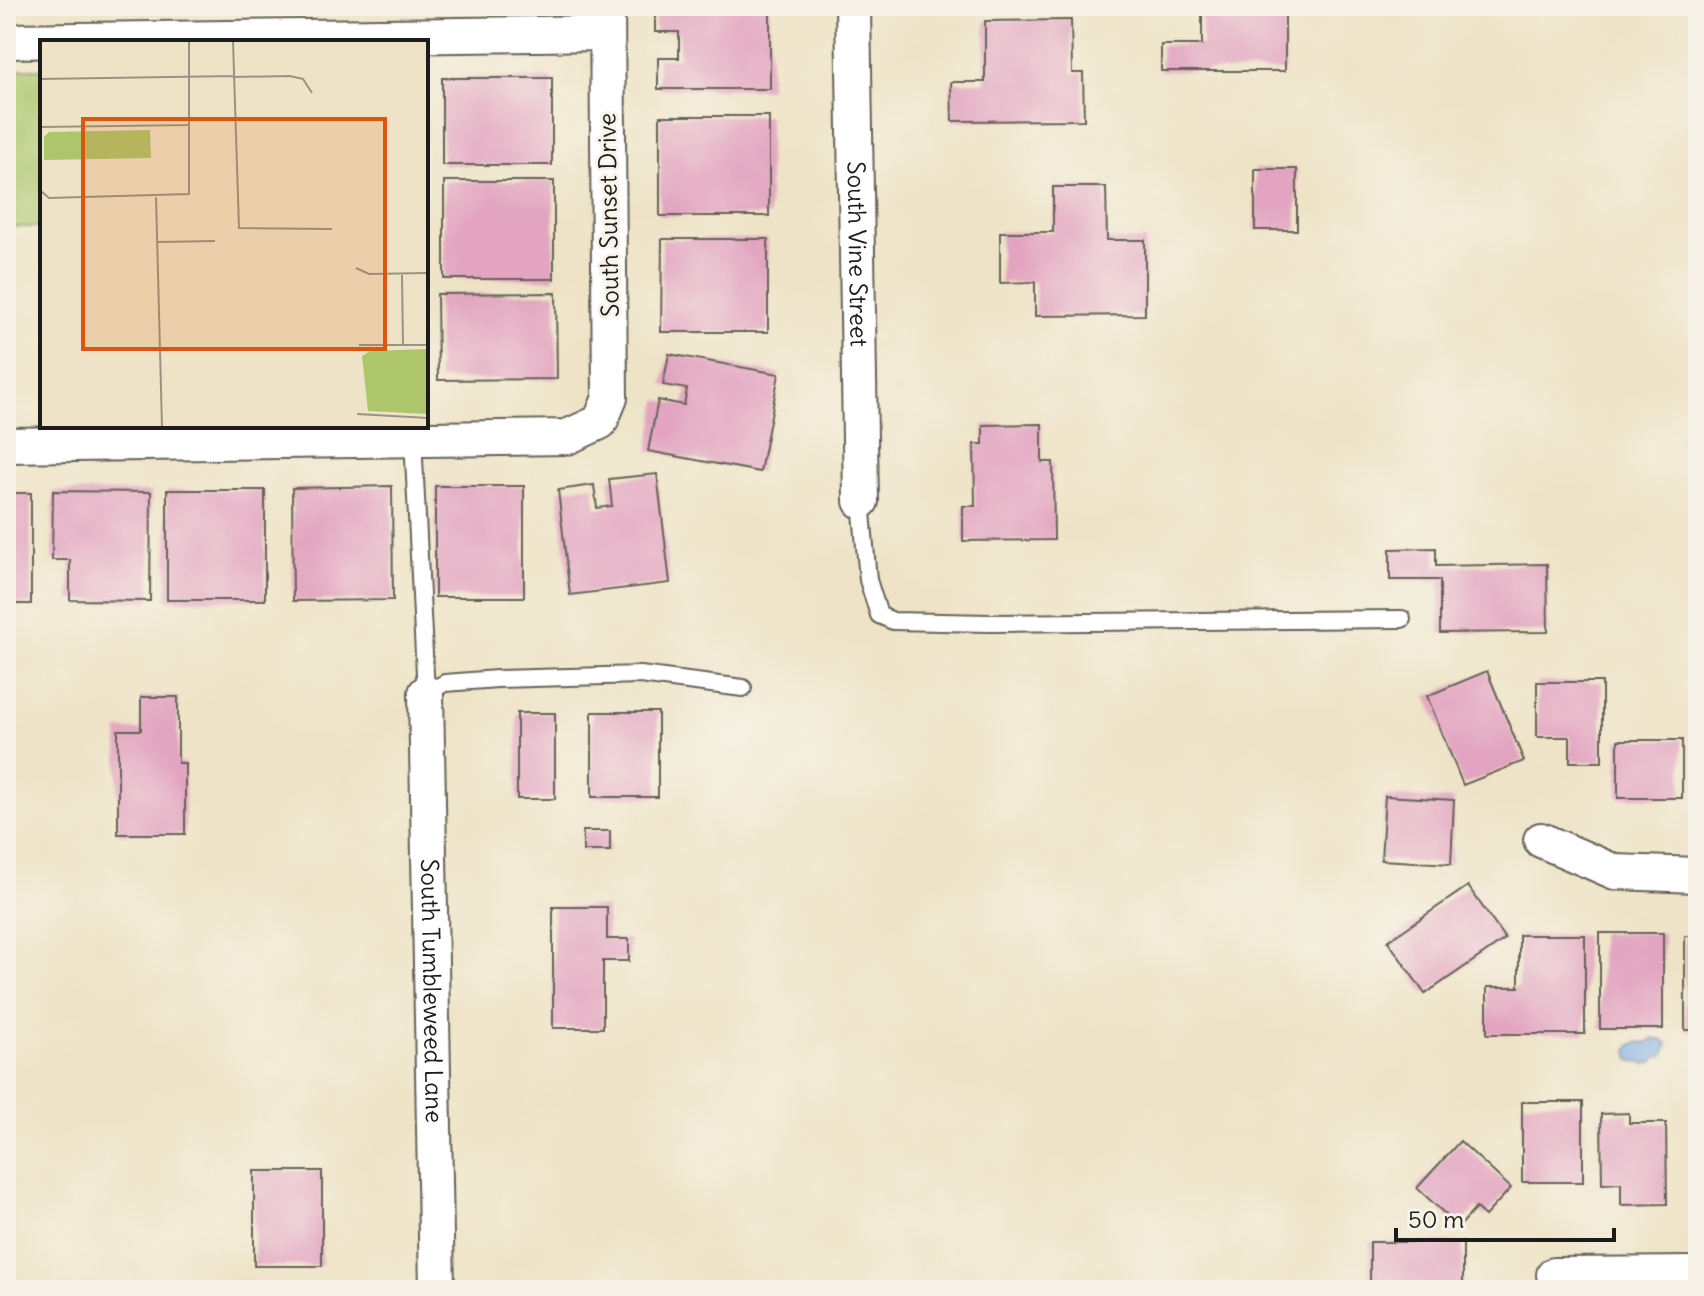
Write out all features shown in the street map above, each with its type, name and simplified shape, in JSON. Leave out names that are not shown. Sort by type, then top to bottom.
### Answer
[{"type":"street","name":"South Vine Street","points":[[853,6],[861,501]]},
{"type":"street","points":[[6,41],[607,20]]},
{"type":"street","name":"South Sunset Drive","points":[[413,439],[567,437],[600,422],[610,398],[607,20]]},
{"type":"street","points":[[6,445],[413,439]]},
{"type":"street","name":"South Tumbleweed Lane","points":[[426,693],[437,1290]]},
{"type":"street","points":[[1541,840],[1615,872],[1698,875]]},
{"type":"street","points":[[1554,1275],[1698,1274]]},
{"type":"lane","points":[[413,439],[426,693],[445,683],[640,675],[743,688]]},
{"type":"lane","points":[[861,501],[868,580],[879,615],[893,621],[1402,619]]},
{"type":"green space","points":[[6,69],[40,69],[40,227],[6,227]]},
{"type":"water","points":[[1654,1038],[1668,1043],[1664,1055],[1645,1064],[1630,1060],[1630,1047]]},
{"type":"building","points":[[655,6],[770,6],[770,89],[658,89],[658,58],[679,58],[679,32],[655,32]]},
{"type":"building","points":[[1202,6],[1285,6],[1285,71],[1161,71],[1161,45],[1202,45]]},
{"type":"building","points":[[1071,20],[1072,73],[1083,73],[1084,120],[952,121],[951,82],[985,82],[985,21]]},
{"type":"building","points":[[442,78],[552,78],[552,165],[442,165]]},
{"type":"building","points":[[660,116],[769,116],[769,216],[660,216]]},
{"type":"building","points":[[1255,169],[1297,169],[1297,230],[1255,230]]},
{"type":"building","points":[[444,181],[554,181],[554,279],[444,279]]},
{"type":"building","points":[[1053,187],[1106,187],[1107,240],[1145,240],[1145,315],[1035,316],[1035,282],[1000,283],[1000,232],[1053,232]]},
{"type":"building","points":[[662,239],[768,239],[768,332],[661,332]]},
{"type":"building","points":[[556,293],[557,379],[438,380],[437,294]]},
{"type":"building","points":[[6,295],[12,295],[13,388],[6,388]]},
{"type":"building","points":[[669,354],[779,374],[760,472],[648,451],[658,400],[684,405],[687,389],[663,385]]},
{"type":"building","points":[[1042,424],[1042,462],[1053,462],[1054,540],[963,541],[963,506],[975,506],[974,444],[983,444],[983,425]]},
{"type":"building","points":[[657,474],[670,583],[570,595],[558,490],[594,485],[597,508],[612,506],[609,479]]},
{"type":"building","points":[[392,486],[393,600],[293,601],[292,488]]},
{"type":"building","points":[[435,486],[524,486],[524,597],[435,597]]},
{"type":"building","points":[[167,490],[265,490],[265,600],[167,600]]},
{"type":"building","points":[[53,491],[151,492],[150,601],[70,600],[70,560],[52,560]]},
{"type":"building","points":[[6,493],[31,493],[31,604],[6,604]]},
{"type":"building","points":[[1436,548],[1436,566],[1547,564],[1548,632],[1440,633],[1440,580],[1390,580],[1390,549]]},
{"type":"building","points":[[1487,671],[1524,761],[1463,785],[1427,696]]},
{"type":"building","points":[[1537,682],[1602,682],[1602,762],[1570,762],[1570,737],[1537,737]]},
{"type":"building","points":[[141,697],[178,697],[178,763],[185,763],[185,834],[118,834],[118,730],[141,730]]},
{"type":"building","points":[[592,712],[658,712],[658,797],[592,797]]},
{"type":"building","points":[[517,713],[555,713],[555,799],[517,799]]},
{"type":"building","points":[[1618,740],[1682,740],[1682,798],[1618,798]]},
{"type":"building","points":[[1385,796],[1454,800],[1451,864],[1381,860]]},
{"type":"building","points":[[583,831],[610,831],[610,851],[583,851]]},
{"type":"building","points":[[1468,886],[1505,939],[1425,994],[1388,941]]},
{"type":"building","points":[[553,907],[607,907],[607,939],[629,939],[629,961],[603,961],[603,1028],[553,1028]]},
{"type":"building","points":[[1600,933],[1663,933],[1663,1029],[1600,1029]]},
{"type":"building","points":[[1519,935],[1585,935],[1585,1034],[1487,1034],[1487,987],[1519,987]]},
{"type":"building","points":[[1685,936],[1698,936],[1698,1030],[1685,1030]]},
{"type":"building","points":[[6,966],[9,966],[9,1024],[6,1024]]},
{"type":"building","points":[[1522,1102],[1583,1102],[1583,1182],[1522,1182]]},
{"type":"building","points":[[1629,1113],[1629,1123],[1666,1123],[1667,1204],[1621,1205],[1621,1183],[1602,1184],[1601,1114]]},
{"type":"building","points":[[1692,1120],[1698,1120],[1698,1217],[1692,1217]]},
{"type":"building","points":[[1460,1141],[1511,1188],[1485,1216],[1476,1208],[1459,1227],[1417,1188]]},
{"type":"building","points":[[254,1171],[322,1171],[322,1266],[254,1266]]},
{"type":"building","points":[[1370,1242],[1463,1242],[1463,1290],[1370,1290]]}]
